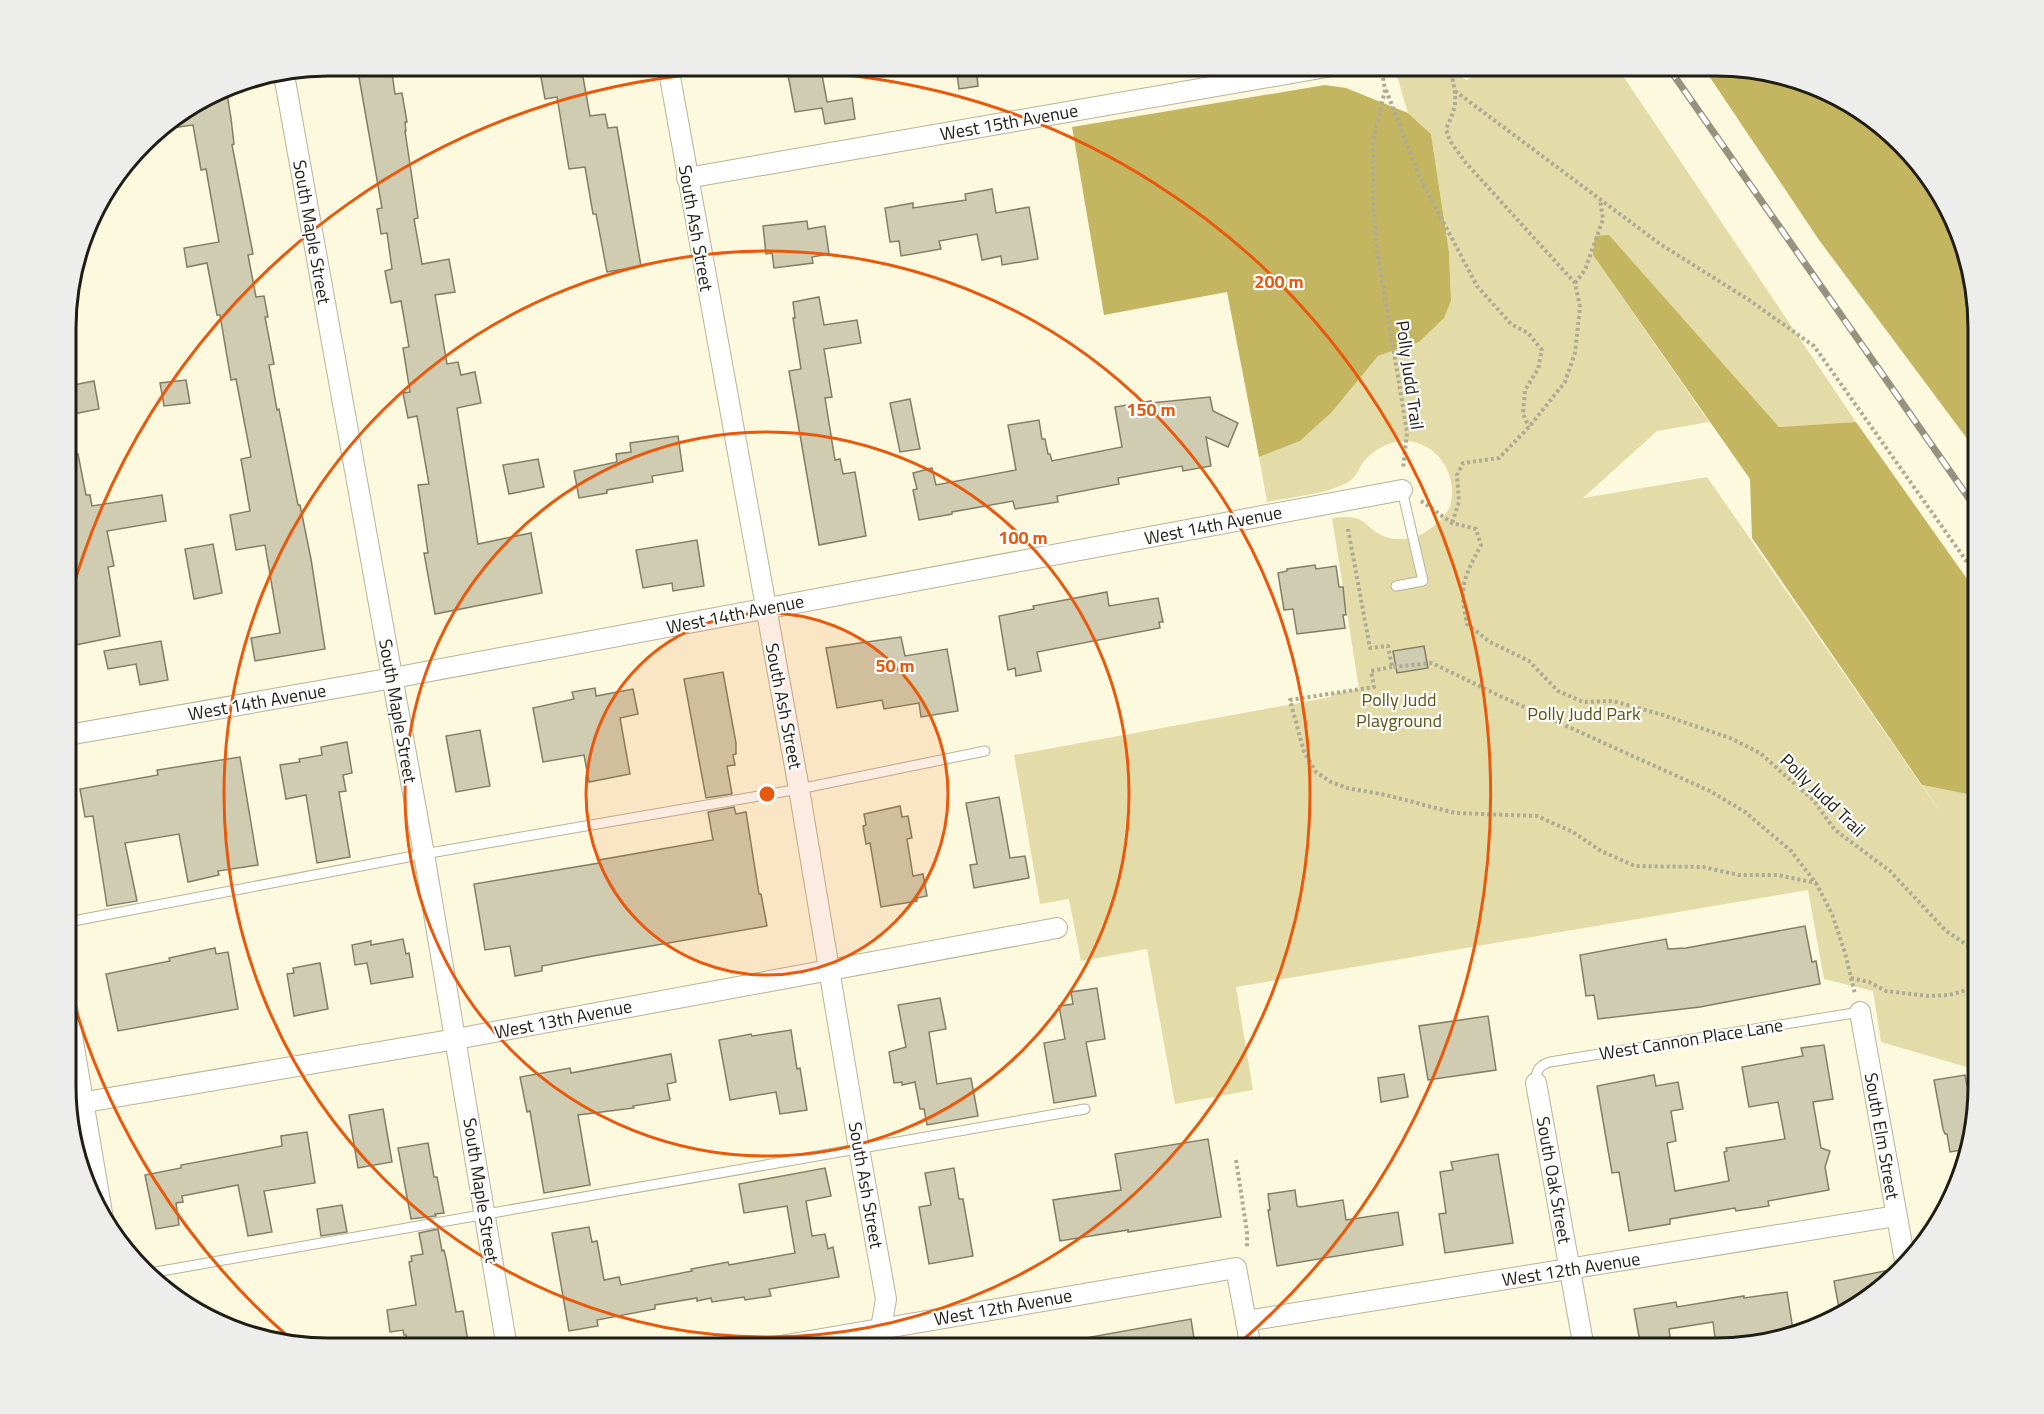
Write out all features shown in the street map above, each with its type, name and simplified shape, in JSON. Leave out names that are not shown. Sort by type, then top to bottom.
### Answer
[{"type":"street","name":"South Ash Street","points":[[670,77],[800,789],[886,1299],[882,1338]]},
{"type":"street","name":"West 15th Avenue","points":[[687,178],[1269,77]]},
{"type":"street","name":"South Maple Street","points":[[285,80],[424,854],[505,1338]]},
{"type":"street","name":"West 14th Avenue","points":[[76,734],[393,678],[1402,490]]},
{"type":"street","name":"West 13th Avenue","points":[[77,1103],[456,1039],[1057,928]]},
{"type":"street","name":"South Elm Street","points":[[1860,1012],[1904,1254]]},
{"type":"street","name":"South Oak Street","points":[[1536,1083],[1582,1338]]},
{"type":"street","points":[[78,1113],[93,1175]]},
{"type":"street","name":"West 12th Avenue","points":[[1246,1321],[1896,1216]]},
{"type":"street","name":"West 12th Avenue","points":[[825,1338],[1236,1268]]},
{"type":"street","points":[[1236,1268],[1249,1338]]},
{"type":"lane","points":[[1396,586],[1423,580],[1402,490]]},
{"type":"lane","points":[[76,920],[424,854],[800,789],[985,751]]},
{"type":"lane","name":"West Cannon Place Lane","points":[[1536,1083],[1537,1071],[1550,1062],[1860,1012]]},
{"type":"lane","points":[[158,1272],[1085,1109]]},
{"type":"path","name":"Polly Judd Trail","points":[[1383,77],[1385,90],[1373,140],[1373,206],[1377,249],[1407,432],[1402,490],[1452,523],[1476,530],[1481,544],[1463,583],[1462,598],[1467,624],[1490,642],[1529,661],[1558,691],[1582,702],[1613,701],[1663,715],[1730,738],[1760,753],[1813,800],[1834,831],[1890,872],[1946,931],[1967,946]]},
{"type":"path","points":[[1452,77],[1456,107],[1446,129],[1450,141],[1466,163],[1575,283],[1580,307],[1575,352],[1565,382],[1529,427],[1499,458],[1462,463],[1458,475],[1459,502],[1452,523]]},
{"type":"path","points":[[1385,90],[1421,180],[1477,286],[1511,324],[1528,333],[1542,350],[1538,369],[1525,390],[1523,414],[1529,427]]},
{"type":"path","points":[[1455,91],[1660,244],[1749,300],[1814,346],[1967,562]]},
{"type":"path","points":[[1575,283],[1584,270],[1604,219],[1600,199]]},
{"type":"path","points":[[1348,529],[1370,648],[1388,646],[1392,667]]},
{"type":"path","points":[[1816,883],[1778,875],[1739,875],[1702,867],[1635,866],[1601,851],[1573,832],[1537,816],[1455,813],[1386,795],[1347,789],[1316,772],[1304,752],[1290,700],[1374,687],[1371,671],[1432,663],[1710,791],[1745,812],[1791,851],[1816,883],[1832,914],[1860,1012]]},
{"type":"path","points":[[1851,978],[1869,982],[1886,991],[1928,996],[1949,995],[1967,990]]},
{"type":"path","points":[[1236,1161],[1248,1242],[1247,1251],[1236,1268]]},
{"type":"green space","name":"Polly Judd Park","points":[[1397,77],[1462,77],[1466,80],[1472,77],[1624,77],[1856,422],[1779,427],[1609,236],[1593,255],[1709,422],[1657,431],[1583,498],[1707,477],[1943,816],[1922,785],[1967,794],[1967,1067],[1881,1042],[1873,991],[1824,979],[1808,890],[1236,987],[1253,1090],[1175,1104],[1147,949],[1081,961],[1069,899],[1040,904],[1014,755],[1331,697],[1331,694],[1359,689],[1332,518],[1356,518],[1385,537],[1406,539],[1413,538],[1432,527],[1443,517],[1450,506],[1451,483],[1443,462],[1435,453],[1416,443],[1398,441],[1382,447],[1364,461],[1351,480],[1333,489],[1267,502],[1259,457],[1300,441],[1332,412],[1378,356],[1419,342],[1451,301],[1449,252],[1431,134],[1408,113]]},
{"type":"shaded area","points":[[1710,77],[1732,77],[1781,85],[1841,110],[1894,150],[1925,189],[1948,232],[1963,279],[1967,312],[1967,439],[1819,240]]},
{"type":"shaded area","points":[[1325,85],[1346,88],[1408,113],[1431,134],[1449,252],[1451,301],[1444,318],[1419,342],[1378,356],[1332,412],[1300,441],[1259,457],[1227,292],[1104,315],[1072,127]]},
{"type":"shaded area","points":[[1609,235],[1779,427],[1856,422],[1967,579],[1967,794],[1922,785],[1752,538],[1750,479],[1593,255],[1595,236]]},
{"type":"building","points":[[359,77],[393,77],[395,94],[402,93],[407,122],[405,122],[405,131],[418,218],[414,219],[422,264],[449,259],[455,292],[435,295],[447,364],[458,362],[461,375],[475,372],[481,403],[457,408],[478,544],[531,533],[542,593],[435,614],[424,553],[428,553],[418,485],[429,484],[417,416],[408,418],[403,393],[410,392],[403,348],[409,347],[401,301],[391,303],[385,271],[392,269],[387,233],[381,234],[377,209],[382,208]]},
{"type":"building","points":[[541,77],[583,77],[590,116],[605,114],[608,128],[617,127],[641,266],[607,272],[596,214],[593,214],[585,167],[569,169],[557,97],[545,99]]},
{"type":"building","points":[[788,77],[822,77],[827,102],[852,98],[855,119],[825,124],[822,108],[795,112]]},
{"type":"building","points":[[957,77],[977,77],[978,86],[959,89]]},
{"type":"building","points":[[228,98],[234,144],[232,145],[253,254],[248,255],[256,297],[264,296],[268,317],[265,317],[274,364],[269,365],[311,559],[325,649],[255,661],[251,638],[280,633],[265,545],[236,550],[230,515],[250,511],[241,459],[251,457],[236,379],[231,380],[220,315],[217,315],[207,263],[187,267],[184,248],[219,242],[206,169],[201,170],[193,125],[178,127],[203,110]]},
{"type":"building","points":[[992,189],[996,213],[1029,207],[1038,259],[1002,265],[1001,256],[982,260],[977,234],[939,241],[941,249],[901,256],[899,241],[890,242],[885,208],[913,203],[913,208],[966,200],[965,194]]},
{"type":"building","points":[[807,221],[808,229],[825,226],[829,254],[812,257],[813,263],[774,268],[772,253],[766,254],[763,226]]},
{"type":"building","points":[[819,297],[824,325],[857,320],[861,343],[824,349],[832,397],[825,398],[835,460],[840,459],[843,474],[855,472],[866,536],[819,545],[789,371],[801,369],[793,318],[795,318],[793,302]]},
{"type":"building","points":[[186,380],[190,403],[164,406],[160,383]]},
{"type":"building","points":[[94,381],[99,409],[76,413],[76,384]]},
{"type":"building","points":[[1210,397],[1213,411],[1238,423],[1228,447],[1206,437],[1211,466],[1183,471],[1182,466],[1118,478],[1119,484],[1057,496],[1058,502],[1015,509],[1013,501],[919,520],[913,490],[917,489],[913,473],[932,468],[936,485],[1016,470],[1008,425],[1039,420],[1042,439],[1045,439],[1052,461],[1122,447],[1115,407],[1151,401],[1151,403]]},
{"type":"building","points":[[910,399],[920,449],[900,452],[890,403]]},
{"type":"building","points":[[678,436],[683,471],[652,476],[653,482],[607,490],[607,493],[579,498],[574,471],[617,462],[616,454],[631,452],[630,443]]},
{"type":"building","points":[[76,454],[78,454],[86,495],[90,495],[92,506],[162,495],[166,521],[107,531],[114,566],[108,567],[120,636],[76,645]]},
{"type":"building","points":[[538,459],[544,487],[509,494],[503,465]]},
{"type":"building","points":[[697,540],[704,586],[673,591],[672,583],[643,588],[636,550]]},
{"type":"building","points":[[213,544],[222,593],[194,599],[185,549]]},
{"type":"building","points":[[1315,565],[1316,569],[1336,566],[1339,587],[1343,587],[1345,628],[1297,634],[1293,609],[1284,610],[1278,573],[1287,571],[1287,569]]},
{"type":"building","points":[[1107,592],[1109,606],[1158,598],[1163,622],[1159,622],[1160,628],[1037,652],[1041,671],[1016,676],[1015,668],[1008,670],[999,616],[1034,609],[1033,606]]},
{"type":"building","points":[[901,637],[905,656],[947,649],[958,711],[921,717],[919,703],[884,709],[882,700],[837,708],[826,648]]},
{"type":"building","points":[[161,641],[168,680],[140,685],[136,664],[108,669],[104,651]]},
{"type":"building","points":[[1424,646],[1428,668],[1397,673],[1393,651]]},
{"type":"building","points":[[723,672],[736,743],[736,754],[733,755],[735,765],[727,766],[732,794],[706,798],[684,679]]},
{"type":"building","points":[[595,688],[596,696],[633,689],[638,714],[620,718],[630,774],[589,782],[584,755],[543,762],[533,708],[574,699],[572,692]]},
{"type":"building","points":[[480,730],[490,786],[456,792],[446,736]]},
{"type":"building","points":[[347,742],[352,773],[343,775],[346,791],[339,792],[350,857],[317,863],[306,795],[286,799],[280,765],[322,755],[321,747]]},
{"type":"building","points":[[240,757],[258,865],[218,871],[219,875],[188,882],[179,834],[125,843],[137,901],[107,906],[93,816],[85,817],[80,789],[158,775],[157,770]]},
{"type":"building","points":[[999,797],[1010,858],[1025,856],[1029,878],[974,888],[970,865],[977,864],[966,803]]},
{"type":"building","points":[[900,806],[902,817],[908,816],[912,838],[907,839],[913,876],[923,874],[927,896],[917,898],[917,901],[881,907],[870,843],[866,844],[864,814]]},
{"type":"building","points":[[734,807],[736,814],[746,812],[759,894],[761,894],[767,926],[542,966],[542,971],[515,976],[510,946],[485,950],[474,884],[599,863],[599,860],[713,840],[708,812]]},
{"type":"building","points":[[1805,926],[1812,962],[1816,961],[1820,984],[1700,1007],[1598,1019],[1594,995],[1586,996],[1580,955],[1666,939],[1668,949],[1686,948]]},
{"type":"building","points":[[403,939],[406,954],[409,953],[413,977],[371,984],[367,963],[355,965],[352,945],[371,941],[371,945]]},
{"type":"building","points":[[215,948],[216,954],[228,952],[238,1009],[118,1031],[106,974],[170,961],[169,958]]},
{"type":"building","points":[[320,963],[328,1009],[294,1016],[287,974],[294,973],[293,968]]},
{"type":"building","points":[[1097,988],[1105,1039],[1086,1042],[1096,1096],[1054,1103],[1044,1043],[1065,1039],[1059,1006],[1073,1004],[1071,992]]},
{"type":"building","points":[[940,998],[946,1029],[929,1032],[937,1084],[971,1078],[978,1116],[927,1125],[924,1109],[920,1109],[915,1082],[902,1085],[902,1082],[894,1083],[889,1052],[906,1047],[898,1005]]},
{"type":"building","points":[[1488,1016],[1496,1070],[1428,1080],[1419,1026]]},
{"type":"building","points":[[791,1030],[807,1110],[780,1114],[776,1092],[730,1100],[719,1040]]},
{"type":"building","points":[[1824,1045],[1833,1099],[1813,1102],[1821,1148],[1830,1151],[1825,1167],[1829,1190],[1768,1201],[1769,1206],[1736,1211],[1735,1208],[1670,1219],[1670,1224],[1629,1231],[1619,1172],[1612,1173],[1597,1086],[1654,1075],[1656,1086],[1678,1082],[1683,1109],[1671,1111],[1676,1141],[1667,1143],[1675,1191],[1729,1181],[1724,1152],[1727,1151],[1726,1148],[1785,1139],[1778,1102],[1749,1107],[1742,1067],[1803,1056],[1801,1048]]},
{"type":"building","points":[[671,1054],[676,1082],[667,1084],[670,1100],[633,1106],[634,1108],[578,1115],[590,1185],[544,1193],[530,1111],[527,1112],[520,1077],[570,1068],[571,1073]]},
{"type":"building","points":[[1404,1074],[1408,1097],[1381,1102],[1378,1078]]},
{"type":"building","points":[[1965,1075],[1967,1102],[1959,1150],[1950,1152],[1947,1134],[1943,1129],[1934,1080]]},
{"type":"building","points":[[383,1109],[392,1162],[358,1168],[349,1115]]},
{"type":"building","points":[[307,1132],[315,1183],[264,1191],[272,1232],[248,1236],[238,1185],[182,1196],[183,1202],[176,1203],[179,1225],[156,1229],[145,1175],[181,1168],[181,1165],[282,1146],[281,1136]]},
{"type":"building","points":[[1208,1139],[1221,1217],[1060,1241],[1053,1200],[1121,1190],[1115,1154]]},
{"type":"building","points":[[428,1143],[444,1213],[411,1219],[398,1148]]},
{"type":"building","points":[[1498,1154],[1513,1243],[1445,1253],[1439,1214],[1446,1213],[1440,1172],[1453,1170],[1451,1162]]},
{"type":"building","points":[[825,1168],[831,1196],[806,1201],[812,1236],[825,1234],[828,1249],[833,1247],[839,1277],[769,1289],[771,1296],[745,1300],[744,1297],[712,1302],[711,1298],[697,1301],[697,1298],[655,1305],[655,1309],[597,1320],[598,1326],[569,1331],[552,1233],[589,1227],[592,1242],[597,1241],[604,1280],[619,1277],[621,1285],[728,1262],[729,1265],[795,1253],[787,1206],[744,1213],[739,1184]]},
{"type":"building","points":[[954,1168],[959,1199],[963,1199],[973,1256],[929,1264],[919,1207],[931,1205],[925,1173]]},
{"type":"building","points":[[1295,1190],[1297,1206],[1300,1207],[1343,1200],[1346,1220],[1398,1212],[1403,1245],[1277,1266],[1268,1210],[1270,1210],[1268,1194]]},
{"type":"building","points":[[342,1205],[347,1232],[321,1236],[317,1209]]},
{"type":"building","points":[[438,1229],[456,1312],[463,1311],[467,1338],[407,1338],[403,1330],[390,1332],[387,1310],[416,1305],[409,1262],[412,1261],[411,1256],[423,1254],[419,1233]]},
{"type":"building","points":[[1887,1271],[1838,1305],[1834,1281]]},
{"type":"building","points":[[1787,1292],[1792,1325],[1765,1333],[1715,1338],[1713,1322],[1669,1329],[1670,1337],[1639,1338],[1634,1309],[1676,1302],[1677,1307],[1744,1296],[1744,1298]]},
{"type":"building","points":[[1191,1319],[1194,1338],[1085,1338]]},
{"type":"railway","points":[[1675,77],[1967,496]]},
{"type":"park label","name":"Polly Judd Playground","points":[[1399,709]]}]
